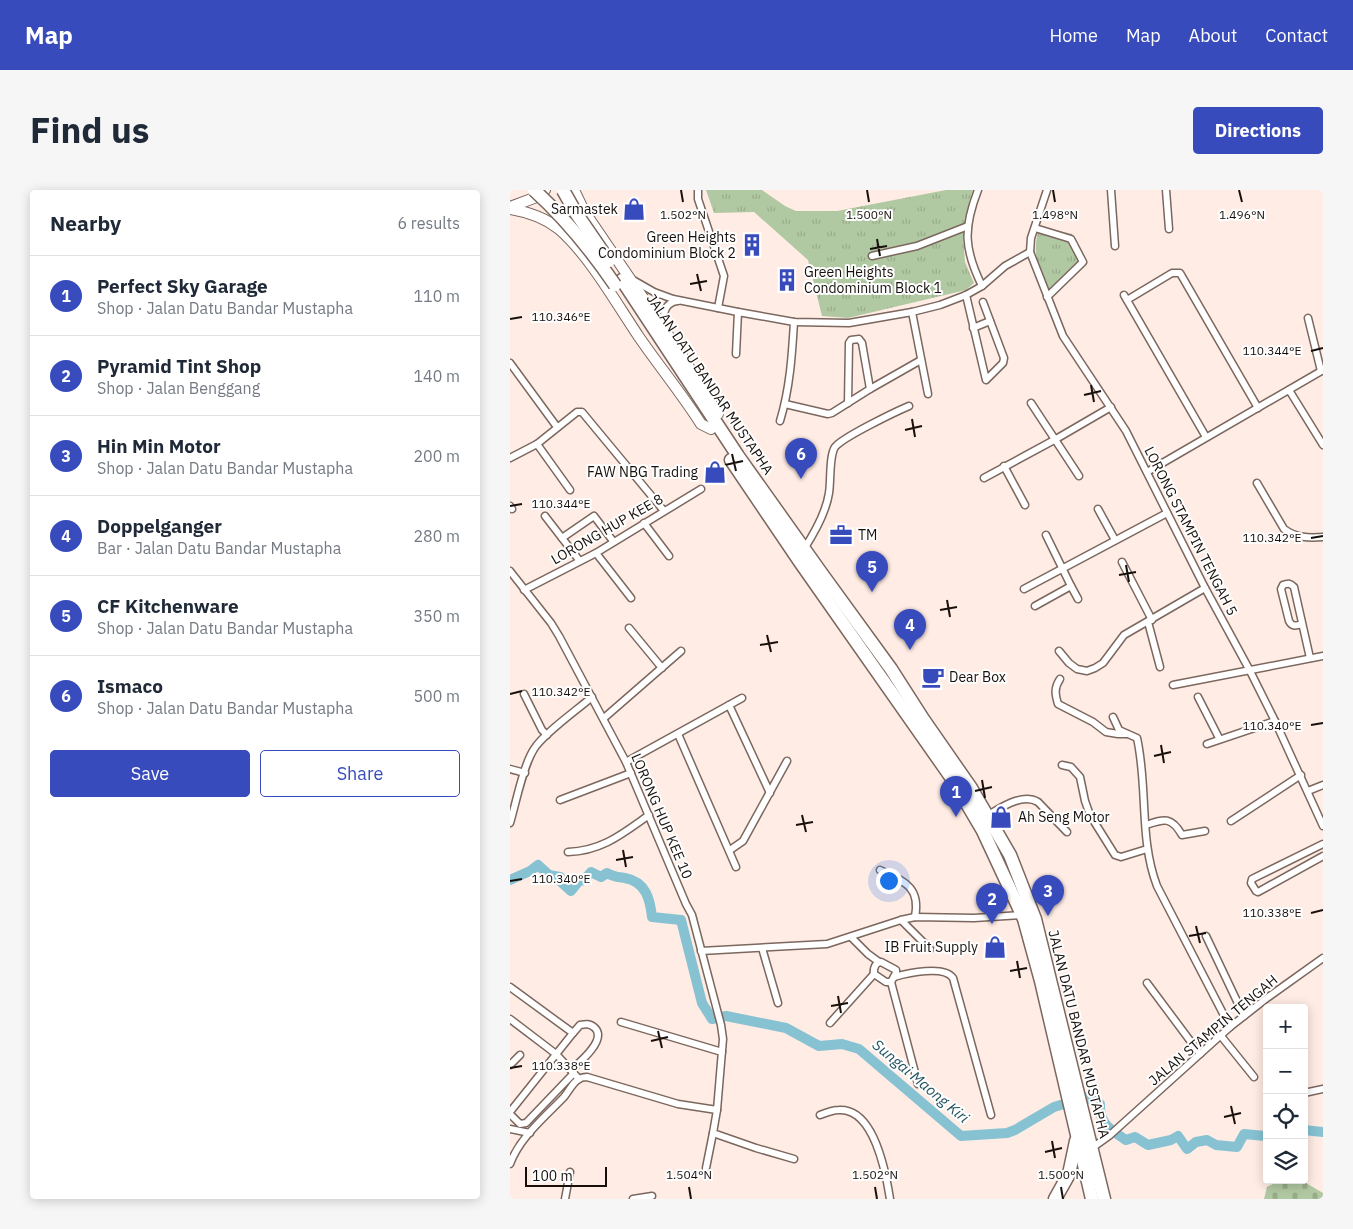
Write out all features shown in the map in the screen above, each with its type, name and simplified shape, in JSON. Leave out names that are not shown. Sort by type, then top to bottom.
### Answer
[{"type":"highway","points":[[534,190],[622,281]]},
{"type":"highway","points":[[563,190],[576,213],[622,281]]},
{"type":"highway","name":"JALAN DATU BANDAR MUSTAPHA","points":[[622,281],[800,562],[953,780],[983,831],[1022,915],[1074,1101],[1092,1148],[1099,1198]]},
{"type":"highway","name":"JALAN DATU BANDAR MUSTAPHA","points":[[714,427],[869,638],[988,815],[1010,855],[1035,919],[1074,1101],[1077,1136],[1099,1198]]},
{"type":"highway","points":[[1055,1199],[1069,1174],[1077,1136]]},
{"type":"main road","points":[[510,208],[534,198],[545,190]]},
{"type":"main road","points":[[510,208],[535,215],[546,221],[561,232],[582,254],[701,424],[714,427],[718,414],[669,335],[622,281],[574,190]]},
{"type":"main road","points":[[561,232],[557,217],[559,209],[563,205],[572,202],[582,206]]},
{"type":"main road","points":[[869,638],[875,652],[870,660]]},
{"type":"street","points":[[698,190],[698,199],[724,276],[718,308]]},
{"type":"street","points":[[978,190],[968,226],[967,244],[970,257],[982,286]]},
{"type":"street","points":[[622,281],[681,301],[794,322],[848,323],[912,312],[940,305],[966,295],[982,286],[1005,266],[1030,252],[1031,238],[1047,190]]},
{"type":"street","points":[[1111,190],[1115,246]]},
{"type":"street","points":[[1166,190],[1169,229]]},
{"type":"street","points":[[872,256],[917,246],[968,226]]},
{"type":"street","points":[[1035,228],[1071,239],[1083,262],[1047,297]]},
{"type":"street","name":"LORONG STAMPIN TENGAH 5","points":[[1030,252],[1063,336],[1126,430],[1205,588],[1275,721],[1323,826]]},
{"type":"street","points":[[1206,437],[1125,297],[1172,273],[1180,273],[1258,408]]},
{"type":"street","points":[[966,295],[985,379],[988,380],[1004,360],[983,302]]},
{"type":"street","points":[[669,335],[664,323],[664,312],[673,301],[681,301]]},
{"type":"street","points":[[736,354],[738,312]]},
{"type":"street","points":[[912,312],[928,394]]},
{"type":"street","points":[[1147,472],[1322,370],[1308,318]]},
{"type":"street","points":[[974,328],[990,321]]},
{"type":"street","points":[[780,421],[790,375],[794,322]]},
{"type":"street","points":[[848,403],[849,343],[851,340],[859,339],[862,343],[870,389]]},
{"type":"street","points":[[785,404],[828,414],[837,412],[870,389],[921,360]]},
{"type":"street","points":[[511,367],[557,428]]},
{"type":"street","points":[[1289,390],[1323,445]]},
{"type":"street","points":[[1031,403],[1079,476]]},
{"type":"street","points":[[804,549],[813,535],[826,506],[829,493],[832,453],[835,447],[857,433],[909,406]]},
{"type":"street","points":[[984,478],[1111,407]]},
{"type":"street","points":[[510,458],[537,444],[577,412],[582,412],[664,511]]},
{"type":"street","points":[[537,444],[570,490]]},
{"type":"street","points":[[1004,466],[1025,505]]},
{"type":"street","points":[[1257,484],[1284,529],[1291,534],[1302,537],[1323,537]]},
{"type":"street","name":"LORONG HUP KEE 8","points":[[524,590],[579,560],[596,553],[702,489]]},
{"type":"street","points":[[1098,509],[1115,540]]},
{"type":"street","points":[[1024,589],[1167,513]]},
{"type":"street","points":[[545,516],[579,560]]},
{"type":"street","points":[[562,538],[594,516],[613,541]]},
{"type":"street","points":[[644,524],[669,556]]},
{"type":"street","points":[[1046,535],[1078,599]]},
{"type":"street","points":[[596,553],[631,598]]},
{"type":"street","points":[[1122,562],[1150,621],[1160,667]]},
{"type":"street","name":"LORONG HUP KEE 10","points":[[510,571],[551,623],[604,718],[626,762],[692,915],[721,1025],[722,1052],[719,1096],[714,1133],[706,1168]]},
{"type":"street","points":[[1302,624],[1295,626],[1291,625],[1288,621],[1281,589],[1282,585],[1286,583],[1294,587],[1310,658]]},
{"type":"street","points":[[1035,606],[1071,586]]},
{"type":"street","points":[[1059,652],[1077,669],[1087,671],[1095,668],[1103,663],[1124,635],[1205,588]]},
{"type":"street","points":[[629,628],[662,668]]},
{"type":"street","points":[[604,718],[682,651]]},
{"type":"street","points":[[1174,685],[1323,656]]},
{"type":"street","points":[[1060,679],[1056,684],[1055,694],[1058,704],[1093,722],[1106,732],[1129,733]]},
{"type":"street","points":[[524,694],[542,730],[547,735]]},
{"type":"street","points":[[510,823],[534,749],[547,735],[592,697]]},
{"type":"street","points":[[1198,697],[1219,738]]},
{"type":"street","points":[[626,762],[742,698]]},
{"type":"street","points":[[729,705],[770,793]]},
{"type":"street","points":[[1113,717],[1119,730],[1137,738],[1139,745],[1147,849],[1156,886],[1230,1027]]},
{"type":"street","points":[[1207,744],[1219,738],[1275,721]]},
{"type":"street","points":[[678,734],[736,867]]},
{"type":"street","points":[[730,850],[744,841],[787,762]]},
{"type":"street","points":[[1062,766],[1071,767],[1080,777],[1090,815],[1114,854],[1121,857],[1147,849]]},
{"type":"street","points":[[510,768],[525,773]]},
{"type":"street","points":[[560,800],[631,774]]},
{"type":"street","points":[[1231,821],[1301,775]]},
{"type":"street","points":[[1308,791],[1323,785]]},
{"type":"street","points":[[988,815],[1013,801],[1034,799],[1067,832]]},
{"type":"street","points":[[568,852],[598,848],[649,816]]},
{"type":"street","points":[[1146,825],[1163,820],[1170,821],[1182,835],[1205,831]]},
{"type":"street","points":[[1323,844],[1252,878],[1251,883],[1258,892],[1323,856]]},
{"type":"street","points":[[880,870],[907,883],[916,898],[915,917]]},
{"type":"street","points":[[701,950],[819,945],[915,917],[974,918],[1022,915]]},
{"type":"street","points":[[901,920],[930,949]]},
{"type":"street","points":[[1206,936],[1244,1016]]},
{"type":"street","points":[[851,937],[877,964]]},
{"type":"street","points":[[762,948],[778,1003]]},
{"type":"street","name":"JALAN STAMPIN TENGAH","points":[[1092,1148],[1122,1125],[1230,1027],[1273,993],[1323,958]]},
{"type":"street","points":[[877,964],[883,962],[909,973]]},
{"type":"street","points":[[830,1023],[874,974],[877,964]]},
{"type":"street","points":[[896,969],[892,979],[918,1084]]},
{"type":"street","points":[[874,974],[886,982],[909,973],[944,971],[951,974],[954,978],[991,1114]]},
{"type":"street","points":[[1147,983],[1200,1054]]},
{"type":"street","points":[[510,987],[572,1033]]},
{"type":"street","points":[[510,1019],[556,1054],[574,1074],[678,1104],[717,1110]]},
{"type":"street","points":[[621,1022],[722,1052]]},
{"type":"street","points":[[589,1024],[594,1027],[598,1036],[574,1074],[526,1123],[520,1124],[510,1113],[556,1054],[580,1025],[589,1024]]},
{"type":"street","points":[[1220,1036],[1254,1077]]},
{"type":"street","points":[[510,1066],[520,1055]]},
{"type":"street","points":[[510,1164],[514,1154],[537,1124],[566,1095],[574,1074]]},
{"type":"street","points":[[1308,1092],[1323,1090]]},
{"type":"street","points":[[820,1115],[839,1110],[850,1112],[867,1124],[872,1132],[880,1156],[890,1199]]},
{"type":"street","points":[[530,1118],[537,1124]]},
{"type":"street","points":[[510,1130],[530,1133]]},
{"type":"street","points":[[714,1133],[794,1159]]},
{"type":"street","points":[[565,1199],[570,1172]]},
{"type":"street","points":[[633,1199],[652,1196]]},
{"type":"green space","points":[[706,190],[762,190],[785,206],[796,211],[837,211],[946,190],[973,190],[969,202],[967,226],[963,237],[965,262],[974,283],[966,290],[848,318],[822,316],[808,260],[754,212],[714,213]]},
{"type":"green space","points":[[1040,226],[1072,234],[1086,263],[1052,296],[1037,262],[1036,245]]},
{"type":"green space","points":[[1273,1184],[1308,1184],[1323,1193],[1323,1199],[1264,1199],[1267,1187]]},
{"type":"waterway","name":"Sungai Maong Kiri","points":[[510,880],[530,871],[538,865],[549,875],[560,877],[560,881],[571,891],[579,881],[584,880],[591,872],[601,877],[607,873],[638,883],[646,892],[652,917],[681,920],[702,1003],[712,1019],[726,1016],[786,1028],[819,1046],[842,1044],[859,1049],[961,1136],[1007,1133],[1054,1107],[1087,1097],[1100,1104],[1100,1111],[1107,1126],[1126,1140],[1135,1137],[1148,1145],[1171,1140],[1178,1136],[1187,1149],[1196,1142],[1207,1140],[1216,1145],[1237,1147],[1244,1134],[1263,1136]]},
{"type":"waterway","name":"Sungai Maong Kiri","points":[[1308,1130],[1323,1132]]},
{"type":"place","name":"Sarmastek","points":[[634,209]]},
{"type":"place","name":"Green Heights Condominium Block 2","points":[[752,245]]},
{"type":"place","name":"Green Heights Condominium Block 1","points":[[787,280]]},
{"type":"place","name":"FAW NBG Trading","points":[[715,472]]},
{"type":"place","name":"Ismaco","points":[[801,479]]},
{"type":"place","name":"TM","points":[[841,535]]},
{"type":"place","name":"CF Kitchenware","points":[[872,592]]},
{"type":"place","name":"Doppelganger","points":[[910,650]]},
{"type":"place","name":"Dear Box","points":[[933,677]]},
{"type":"place","name":"Perfect Sky Garage","points":[[956,817]]},
{"type":"place","name":"Ah Seng Motor","points":[[1001,817]]},
{"type":"place","name":"Hin Min Motor","points":[[1048,916]]},
{"type":"place","name":"Pyramid Tint Shop","points":[[992,924]]},
{"type":"place","name":"IB Fruit Supply","points":[[995,947]]}]
